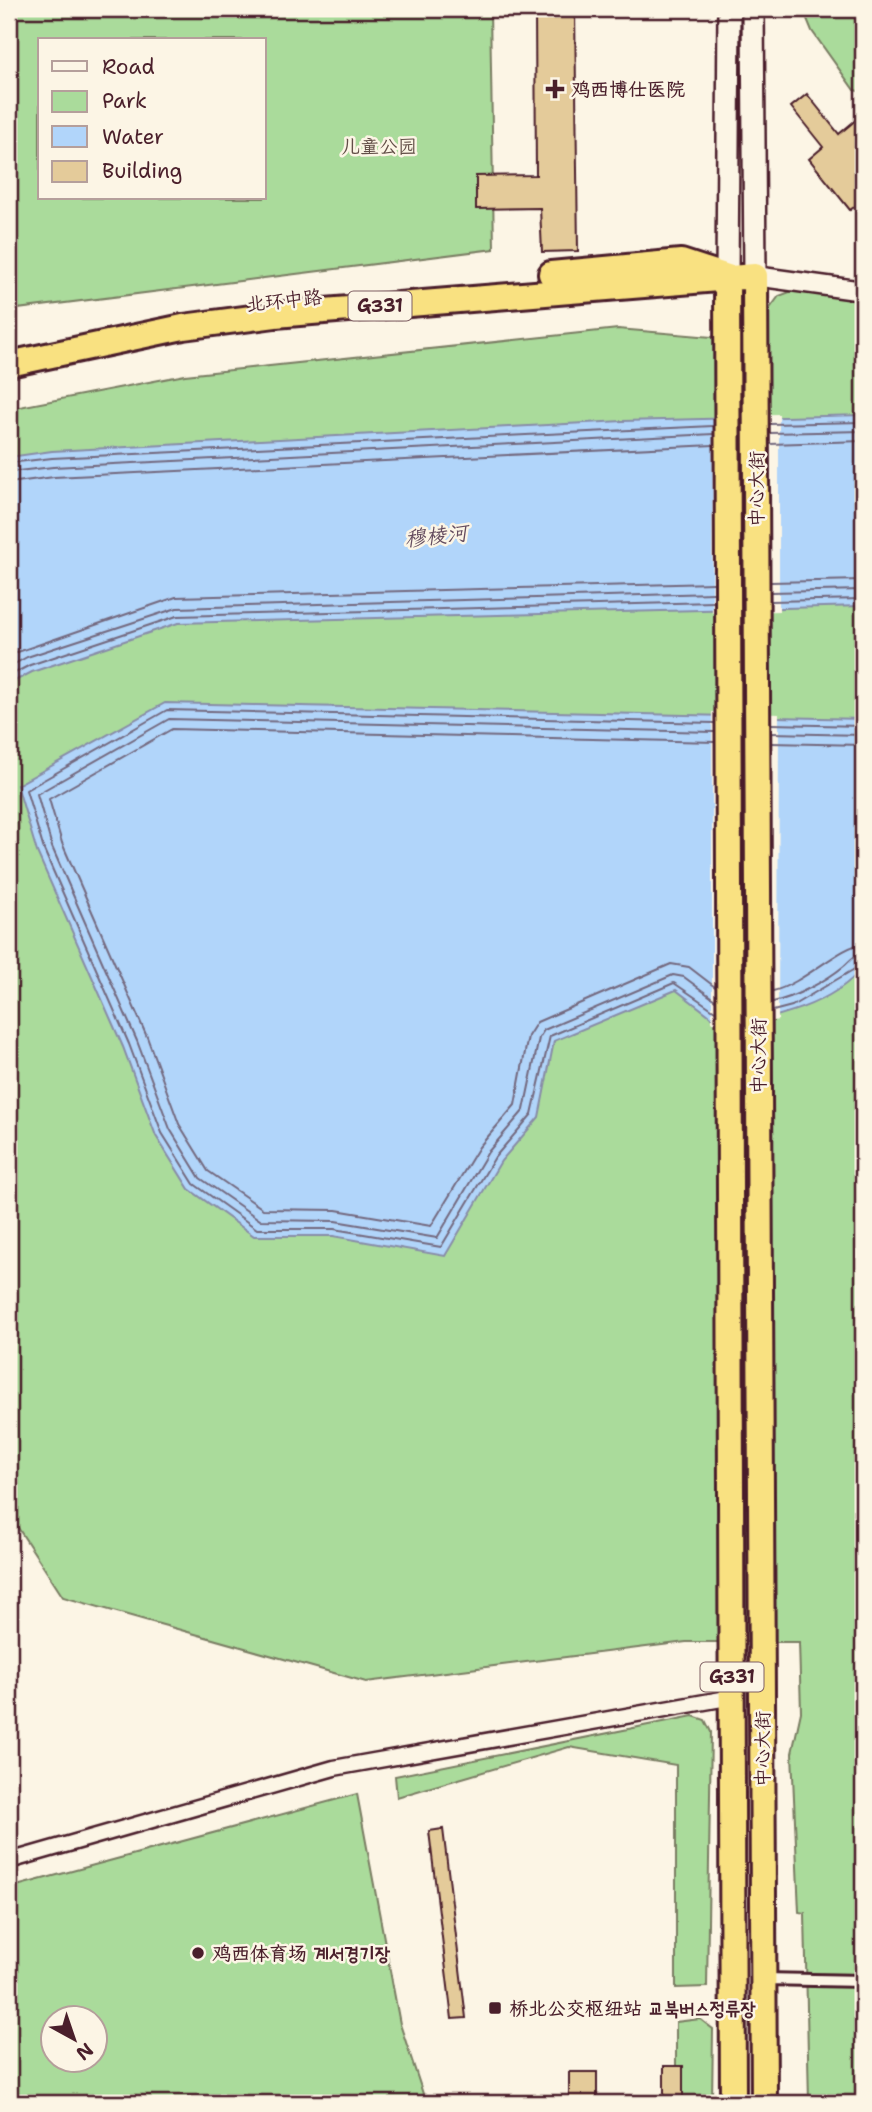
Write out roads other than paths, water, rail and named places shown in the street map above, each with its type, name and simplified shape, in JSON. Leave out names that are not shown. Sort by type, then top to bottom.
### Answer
[{"type":"highway","name":"北环中路","points":[[9,348],[167,314],[261,301],[681,262],[727,278]]},
{"type":"highway","name":"北环中路","points":[[9,364],[183,327],[275,315],[755,276]]},
{"type":"highway","name":"中心大街","points":[[755,276],[764,2103]]},
{"type":"highway","name":"中心大街","points":[[727,278],[733,1356],[733,2103]]},
{"type":"main road","name":"中心大街","points":[[727,278],[729,9]]},
{"type":"main road","name":"中心大街","points":[[752,9],[755,276]]},
{"type":"street","name":"北环中路","points":[[755,276],[863,291]]},
{"type":"street","points":[[9,1861],[334,1768],[733,1697]]},
{"type":"street","points":[[764,1979],[863,1981]]},
{"type":"water","name":"穆棱河","points":[[863,415],[863,606],[178,623],[32,672],[9,684],[9,457],[52,451],[623,421]]},
{"type":"water","points":[[165,703],[863,719],[863,967],[835,992],[782,1015],[763,1020],[726,1028],[676,990],[554,1041],[539,1117],[501,1161],[445,1256],[333,1236],[254,1236],[189,1189],[156,1136],[123,1047],[37,852],[17,785]]},
{"type":"place","name":"鸡西博仕医院","points":[[555,89]]},
{"type":"place","name":"鸡西体育场 계서경기장","points":[[198,1953]]},
{"type":"place","name":"桥北公交枢纽站 교북버스정류장","points":[[495,2008]]},
{"type":"park label","name":"儿童公园","points":[[379,146]]}]
